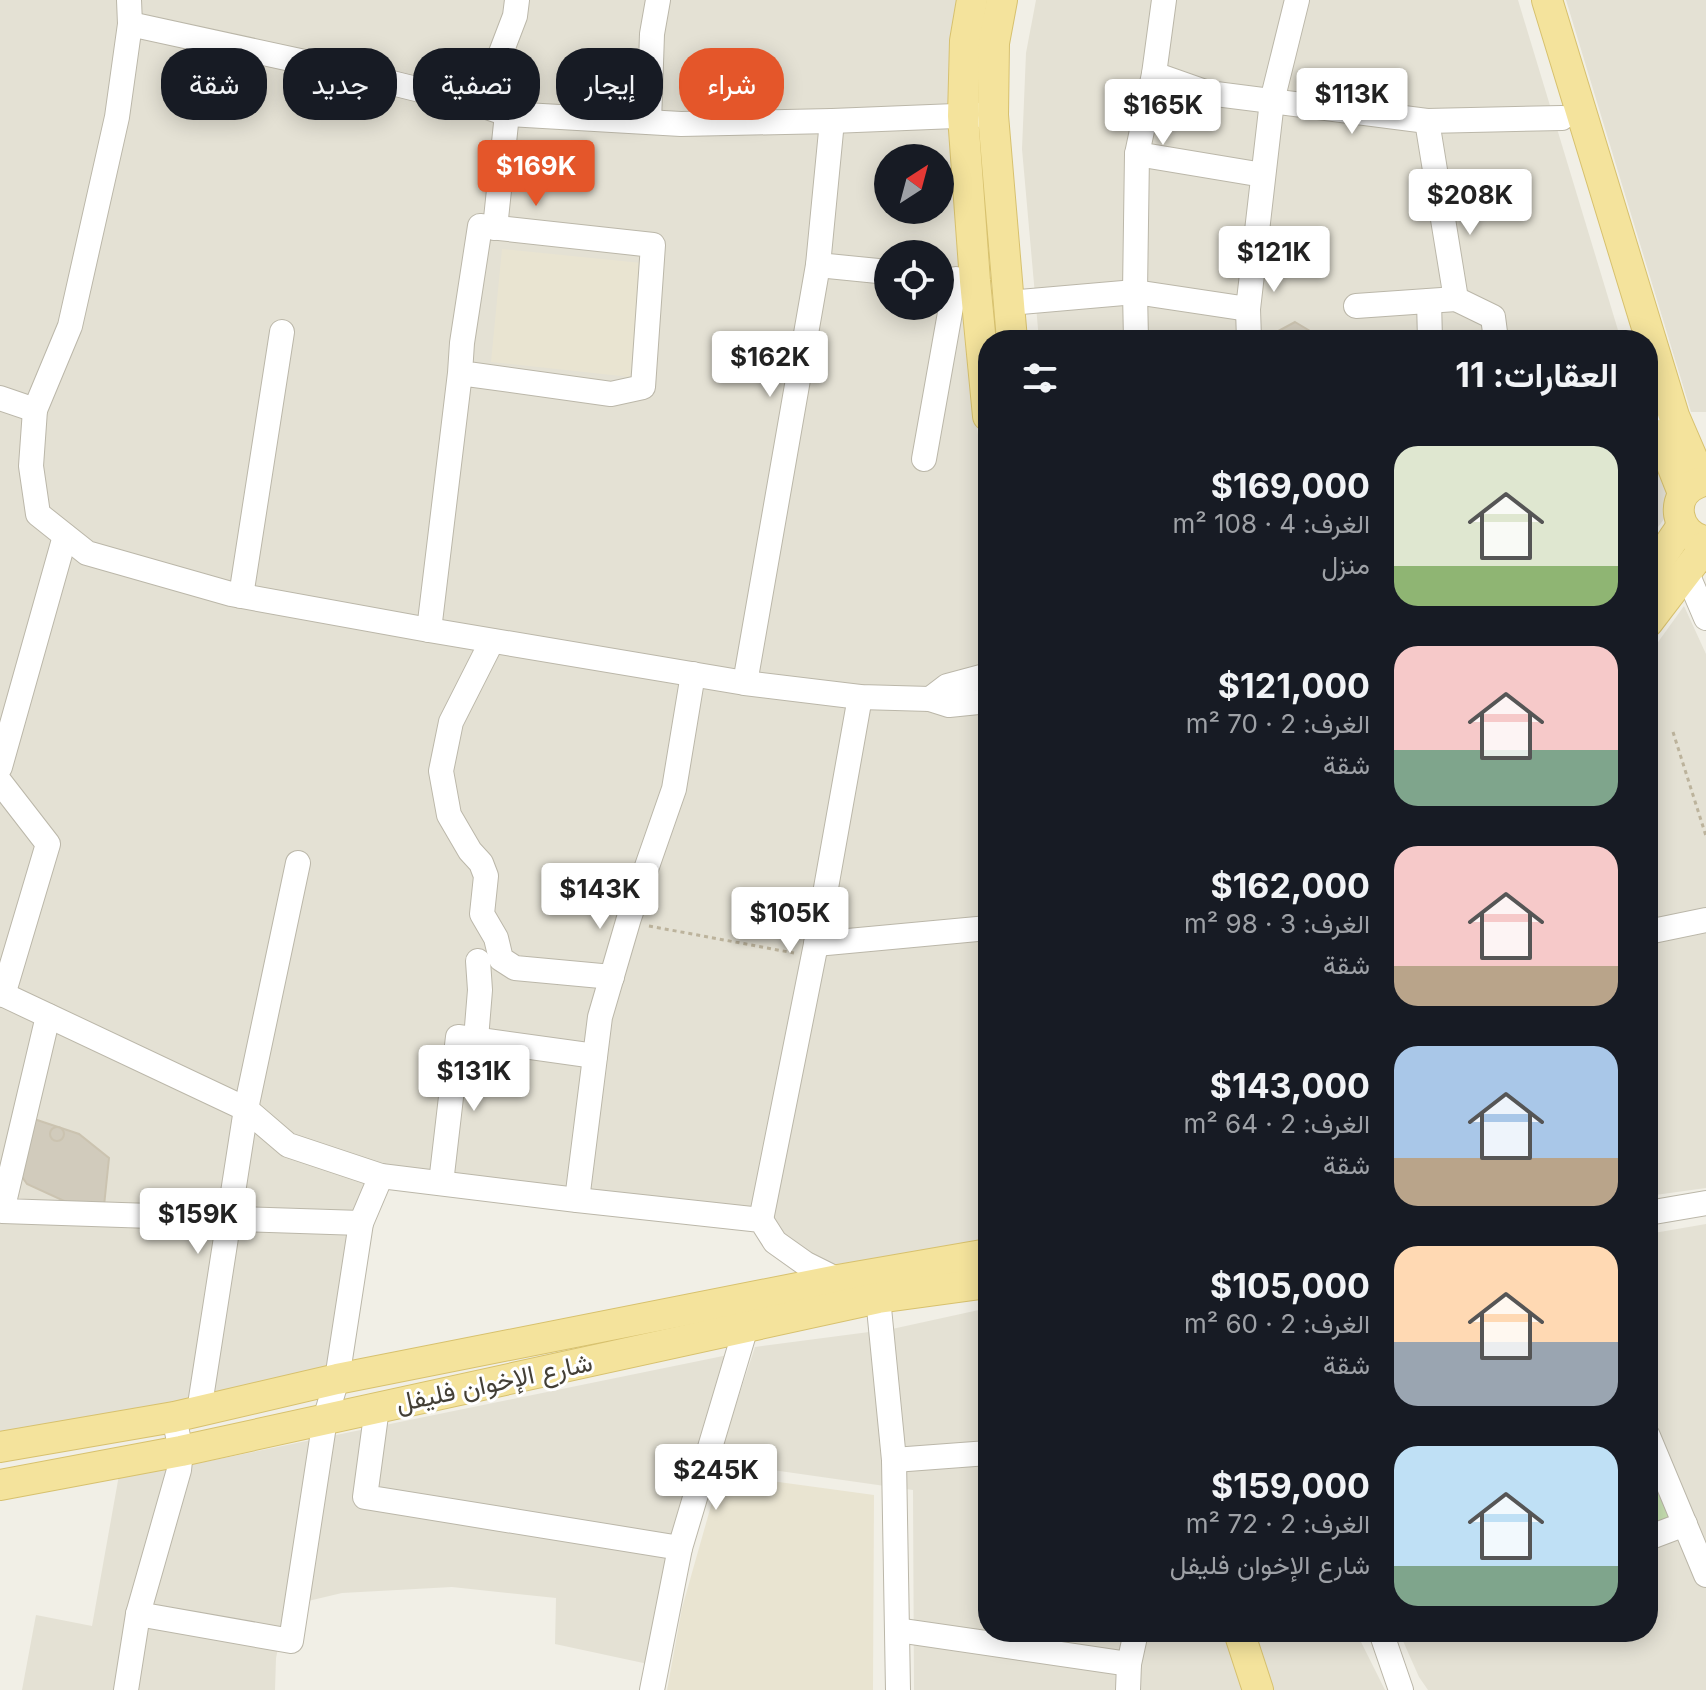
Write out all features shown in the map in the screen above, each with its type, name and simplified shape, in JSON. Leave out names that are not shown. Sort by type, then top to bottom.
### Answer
[{"type":"main road","points":[[972,0],[965,41],[957,279],[978,372]]},
{"type":"main road","points":[[1002,0],[994,43],[993,115],[1011,330]]},
{"type":"main road","points":[[1525,0],[1627,330]]},
{"type":"main road","points":[[1547,0],[1648,330]]},
{"type":"main road","points":[[1658,364],[1697,485]]},
{"type":"main road","points":[[1658,424],[1697,485]]},
{"type":"main road","points":[[1697,485],[1679,504],[1678,515],[1698,538]]},
{"type":"main road","points":[[1658,609],[1686,571],[1698,538]]},
{"type":"main road","points":[[1658,568],[1698,538]]},
{"type":"main road","name":"شارع الإخوان فليفل","points":[[0,1447],[187,1414],[337,1379],[838,1280],[978,1256]]},
{"type":"main road","name":"شارع الإخوان فليفل","points":[[0,1485],[181,1451],[878,1298],[978,1284]]},
{"type":"main road","points":[[1242,1642],[1258,1690]]},
{"type":"street","points":[[649,122],[652,34],[658,0]]},
{"type":"street","points":[[1136,330],[1137,154],[1154,74],[1164,0]]},
{"type":"street","points":[[1249,330],[1248,309],[1272,101],[1297,0]]},
{"type":"street","points":[[504,48],[521,5]]},
{"type":"street","points":[[413,88],[129,12],[117,117],[70,326],[35,410],[31,466],[38,514],[87,553],[241,596],[745,683],[860,697],[930,699],[949,705],[978,702]]},
{"type":"street","points":[[1154,74],[1208,93],[1427,121],[1562,118]]},
{"type":"street","points":[[540,116],[681,124],[993,115]]},
{"type":"street","points":[[495,228],[506,120]]},
{"type":"street","points":[[745,683],[818,265],[832,121]]},
{"type":"street","points":[[1427,121],[1456,299]]},
{"type":"street","points":[[1137,154],[1263,175]]},
{"type":"street","points":[[429,630],[462,343],[480,226],[653,245],[643,387],[611,394],[460,373]]},
{"type":"street","points":[[818,265],[874,271]]},
{"type":"street","points":[[924,459],[957,279]]},
{"type":"street","points":[[1009,303],[1135,292],[1248,309]]},
{"type":"street","points":[[1356,306],[1456,299],[1493,317],[1495,330]]},
{"type":"street","points":[[1429,301],[1430,330]]},
{"type":"street","points":[[241,596],[282,332]]},
{"type":"street","points":[[0,398],[35,410]]},
{"type":"street","points":[[0,767],[65,536]]},
{"type":"street","points":[[1686,571],[1706,618]]},
{"type":"street","points":[[492,641],[451,722],[441,771],[449,815],[470,851],[481,863],[486,876],[482,914],[496,938],[501,959],[515,968],[612,977]]},
{"type":"street","points":[[577,1200],[600,1017],[628,922],[674,789],[693,674]]},
{"type":"street","points":[[930,699],[947,686],[978,678]]},
{"type":"street","points":[[838,1280],[806,1264],[775,1242],[761,1220],[815,950],[860,697]]},
{"type":"street","points":[[0,782],[48,844],[1,994],[246,1109],[288,1145],[381,1176],[761,1220]]},
{"type":"street","points":[[126,1690],[138,1614],[179,1470],[246,1109],[298,863]]},
{"type":"street","points":[[1658,930],[1706,920]]},
{"type":"street","points":[[815,950],[978,929]]},
{"type":"street","points":[[476,1039],[480,990],[478,961]]},
{"type":"street","points":[[48,1016],[1,1221],[228,1218],[361,1223]]},
{"type":"street","points":[[441,1183],[458,1037],[595,1056]]},
{"type":"street","points":[[138,1614],[291,1641],[325,1419],[337,1379],[361,1223],[381,1176]]},
{"type":"street","points":[[1658,1211],[1706,1203]]},
{"type":"street","points":[[878,1298],[894,1460],[898,1690]]},
{"type":"street","points":[[652,1690],[680,1548],[746,1327]]},
{"type":"street","points":[[377,1408],[365,1497],[680,1548]]},
{"type":"street","points":[[894,1460],[978,1454]]},
{"type":"street","points":[[1658,1460],[1706,1575]]},
{"type":"street","points":[[1658,1534],[1685,1524]]},
{"type":"street","points":[[897,1630],[978,1642]]},
{"type":"street","points":[[979,1642],[1129,1664]]},
{"type":"street","points":[[1128,1690],[1134,1642]]},
{"type":"street","points":[[1391,1642],[1401,1690]]},
{"type":"path","points":[[1673,732],[1706,836]]},
{"type":"path","points":[[628,922],[815,950]]},
{"type":"shaded area","points":[[0,0],[962,0],[963,294],[978,435],[978,1256],[838,1280],[761,1220],[381,1176],[337,1379],[0,1447]]},
{"type":"shaded area","points":[[1036,0],[1518,0],[1618,330],[1038,330],[1022,149],[1026,53]]},
{"type":"shaded area","points":[[1566,0],[1706,0],[1706,412],[1691,412]]},
{"type":"shaded area","points":[[502,249],[642,263],[630,377],[491,362]]},
{"type":"shaded area","points":[[1658,461],[1669,498],[1664,519],[1658,527]]},
{"type":"shaded area","points":[[1684,606],[1706,654],[1706,1188],[1658,1195],[1658,642]]},
{"type":"shaded area","points":[[1706,1224],[1706,1690],[1428,1690],[1403,1642],[1658,1642],[1658,1547],[1696,1533],[1658,1436],[1658,1232]]},
{"type":"shaded area","points":[[978,1310],[978,1642],[1228,1642],[1244,1690],[914,1690],[913,1490],[717,1462],[755,1347],[892,1329]]},
{"type":"shaded area","points":[[728,1355],[648,1664],[555,1644],[556,1598],[452,1587],[342,1593],[287,1606],[276,1658],[275,1690],[22,1690],[36,1615],[92,1626],[119,1475],[204,1462]]},
{"type":"shaded area","points":[[720,1474],[874,1495],[873,1690],[667,1690],[682,1608]]},
{"type":"shaded area","points":[[1256,1642],[1361,1642],[1385,1690],[1271,1690]]},
{"type":"green space","points":[[1658,1477],[1676,1520],[1658,1527]]},
{"type":"building","points":[[1295,322],[1308,330],[1280,330]]},
{"type":"building","points":[[31,1118],[79,1134],[109,1158],[104,1206],[75,1206],[27,1184],[18,1171]]},
{"type":"building","points":[[57,1127],[64,1134],[57,1141],[50,1134]]}]
